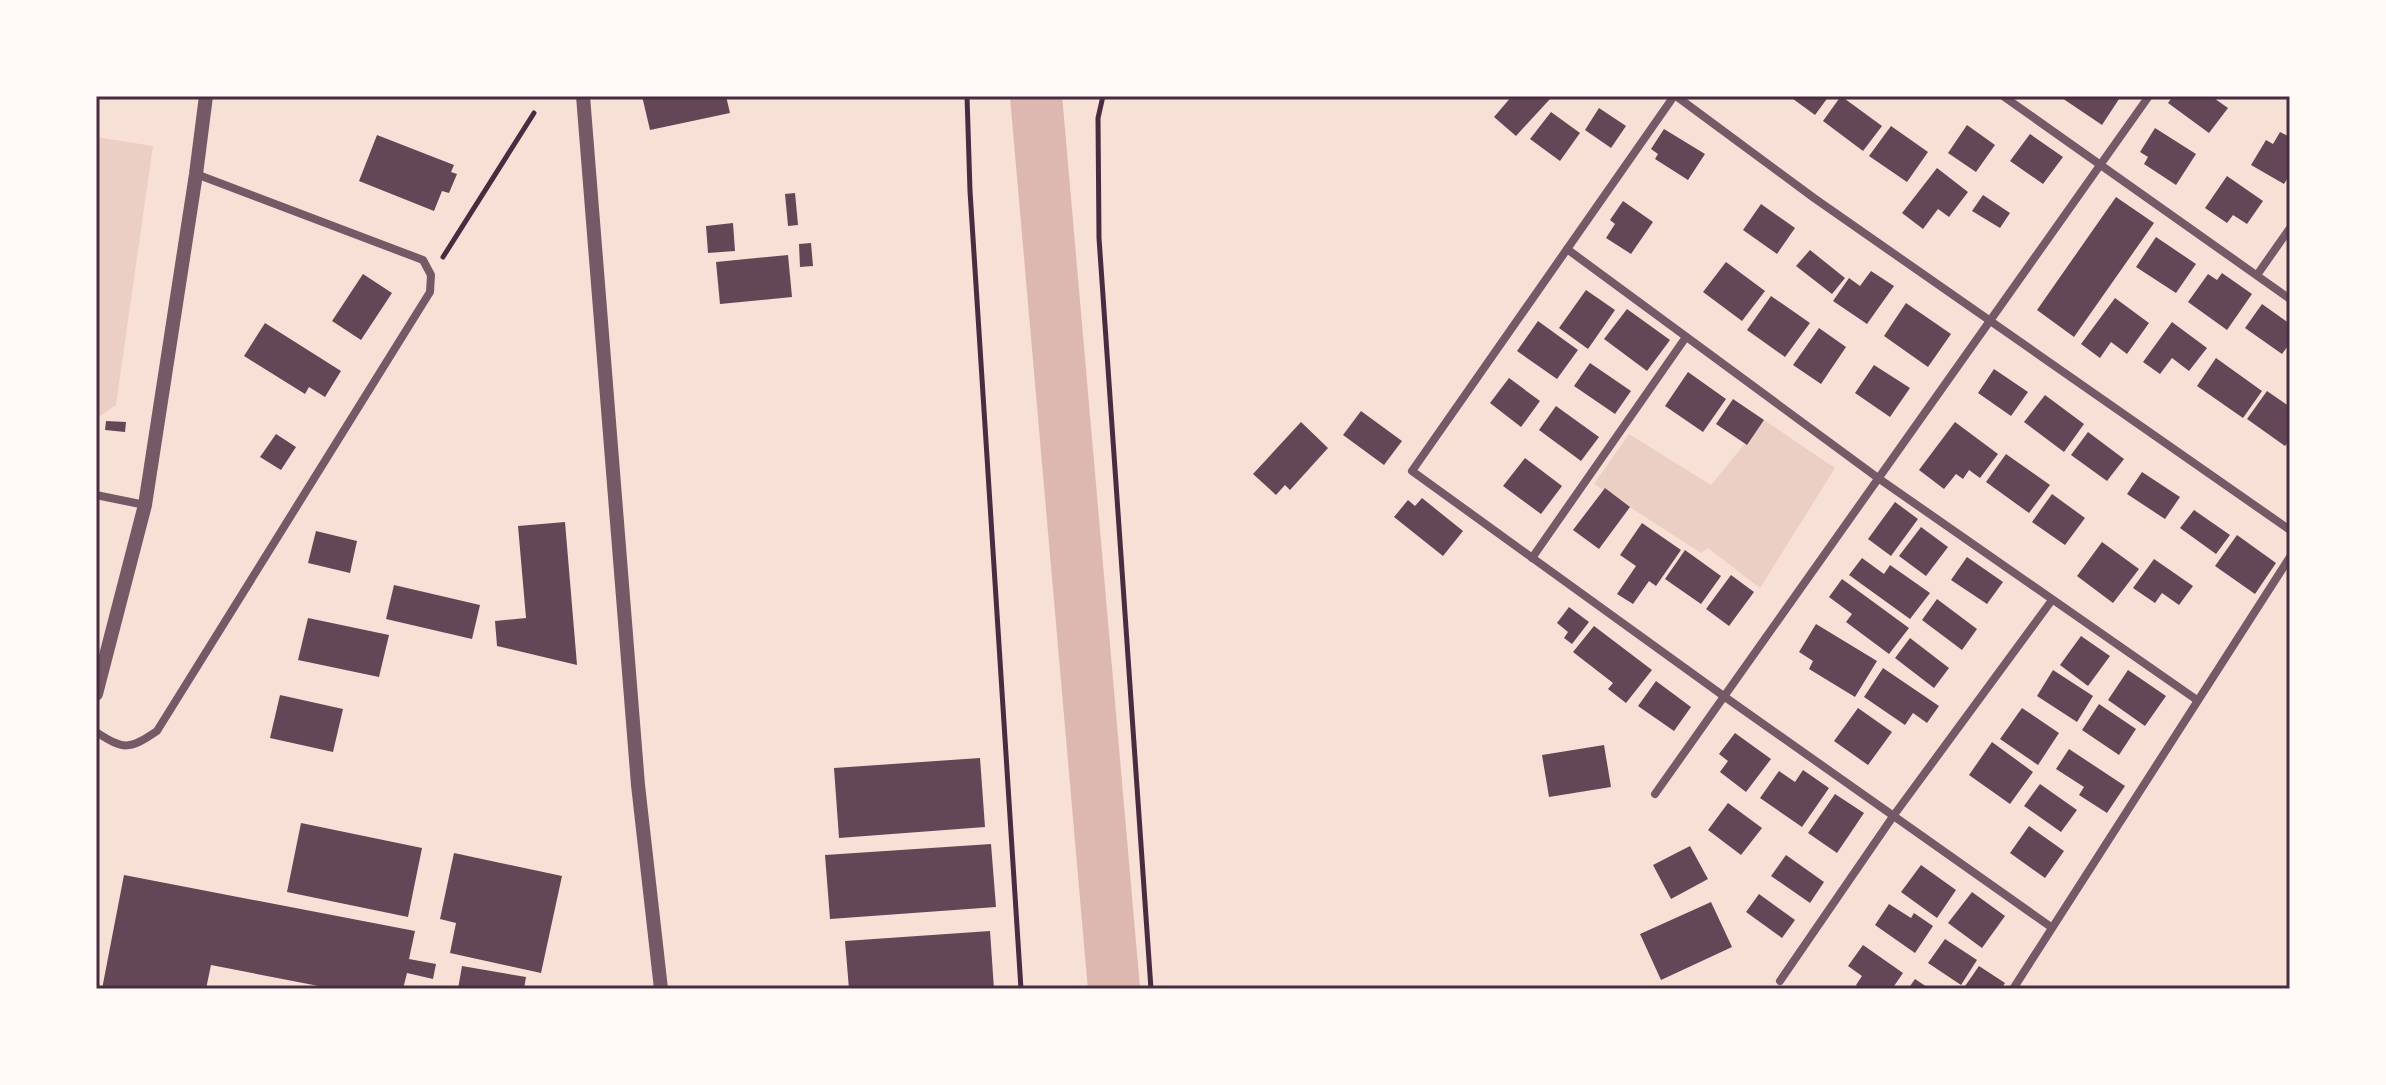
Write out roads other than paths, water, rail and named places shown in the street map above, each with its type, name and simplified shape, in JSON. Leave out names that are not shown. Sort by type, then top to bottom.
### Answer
[{"type":"street","points":[[96,694],[145,505],[206,96]]},
{"type":"street","points":[[583,96],[638,785],[661,989]]},
{"type":"street","points":[[2051,927],[1412,471],[1675,96],[1814,198],[2290,530]]},
{"type":"street","points":[[2003,96],[2290,299]]},
{"type":"street","points":[[1655,794],[2149,96]]},
{"type":"street","points":[[96,732],[119,747],[136,745],[157,731],[430,292],[431,275],[423,260],[196,174]]},
{"type":"street","points":[[2257,275],[2290,228]]},
{"type":"street","points":[[1567,249],[1878,478],[2197,700]]},
{"type":"street","points":[[1532,558],[1686,337]]},
{"type":"street","points":[[96,495],[145,505]]},
{"type":"street","points":[[2013,989],[2290,557]]},
{"type":"street","points":[[1780,981],[1894,815],[2052,600]]},
{"type":"waterway","points":[[1036,96],[1114,989]]}]
